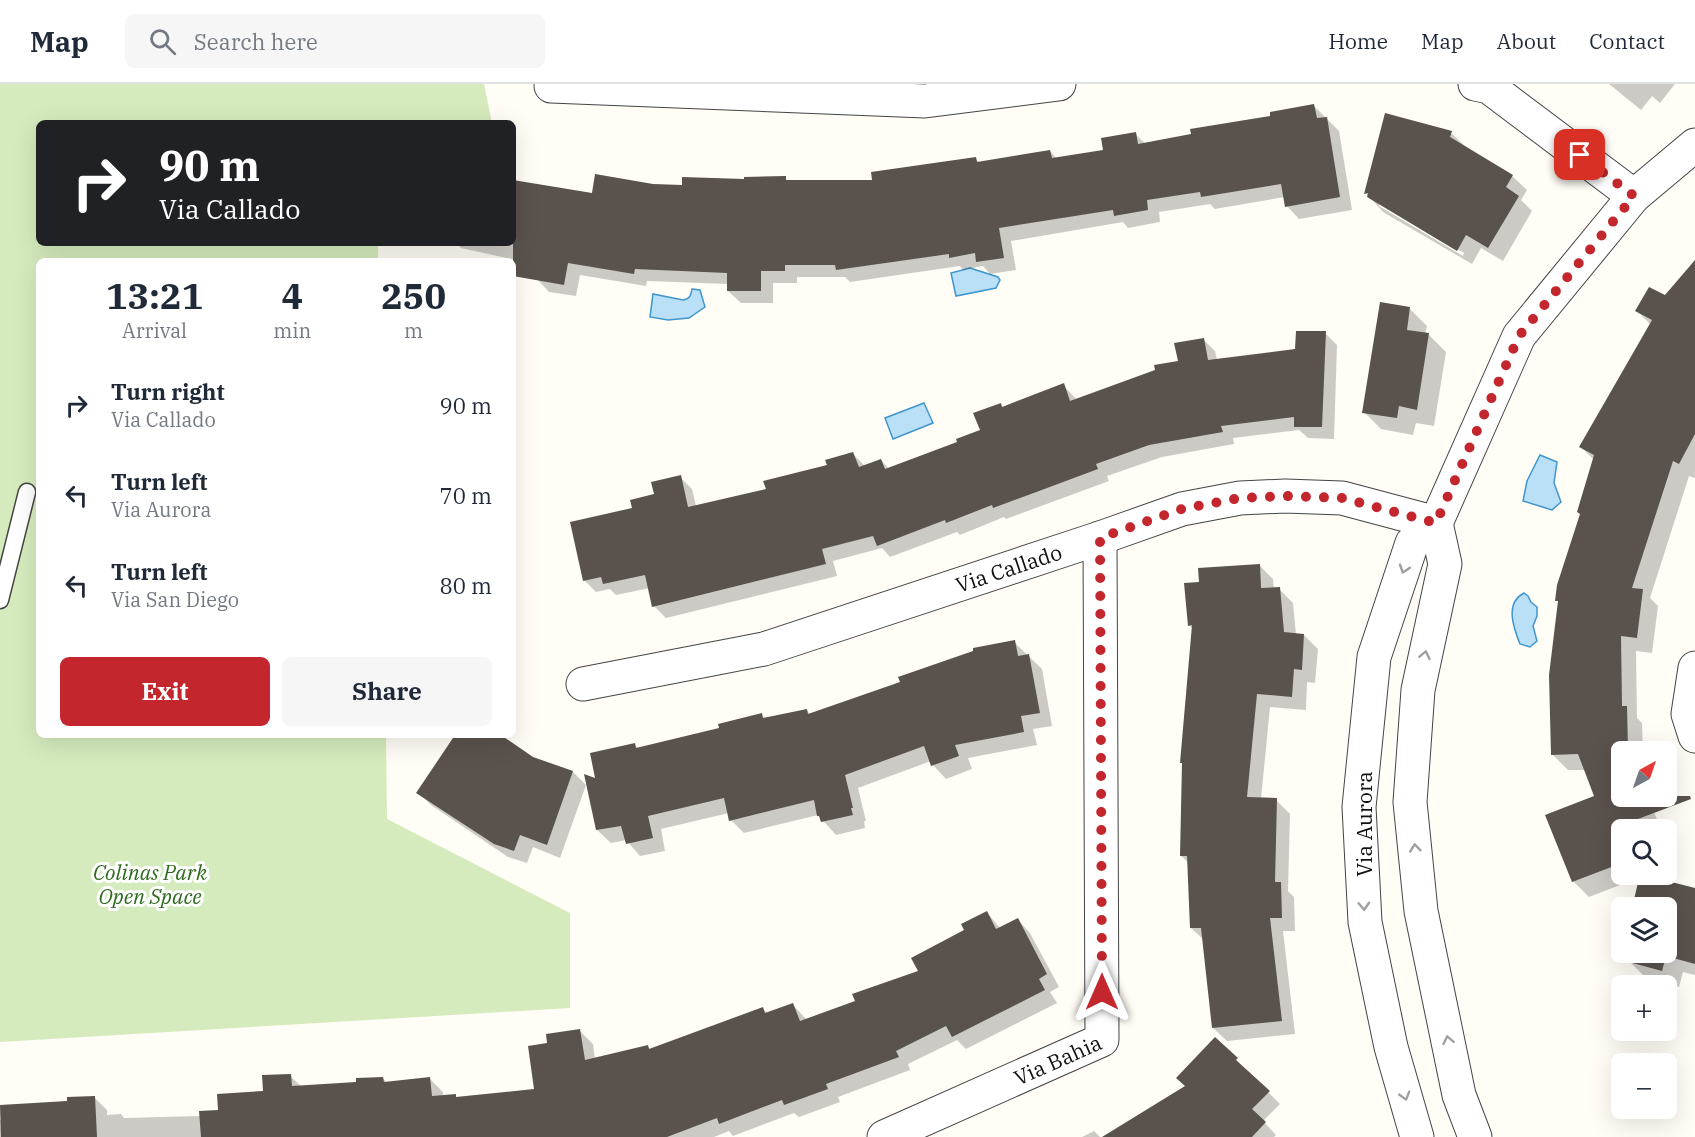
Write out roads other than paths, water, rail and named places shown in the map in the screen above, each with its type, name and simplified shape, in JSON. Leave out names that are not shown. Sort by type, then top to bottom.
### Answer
[{"type":"street","points":[[551,86],[924,93],[1059,84]]},
{"type":"street","points":[[1475,84],[1489,87],[1634,196]]},
{"type":"street","name":"Via Aurora","points":[[1417,1137],[1391,1047],[1365,922],[1359,807],[1374,657],[1412,543],[1436,523],[1519,336],[1634,196],[1695,145]]},
{"type":"street","name":"Via Callado","points":[[583,684],[765,649],[1182,509],[1240,498],[1285,496],[1342,498],[1436,523]]},
{"type":"street","points":[[1436,523],[1445,564],[1418,690],[1410,802],[1421,911],[1460,1095],[1474,1137]]},
{"type":"street","name":"Via Bahia","points":[[884,1137],[1102,1040],[1100,538]]},
{"type":"street","points":[[1695,668],[1689,714],[1695,736]]},
{"type":"lane","points":[[0,600],[27,492]]},
{"type":"water","points":[[970,268],[998,277],[1000,280],[996,288],[956,296],[951,273]]},
{"type":"water","points":[[692,289],[700,290],[705,307],[689,318],[668,320],[650,317],[653,294],[683,300],[690,296]]},
{"type":"water","points":[[924,403],[933,423],[893,439],[885,418]]},
{"type":"water","points":[[1540,455],[1557,462],[1554,483],[1561,502],[1552,510],[1523,501],[1527,481]]},
{"type":"water","points":[[1524,593],[1537,607],[1537,616],[1533,626],[1537,641],[1530,647],[1520,644],[1512,617],[1514,603]]},
{"type":"park label","name":"Colinas Park Open Space","points":[[150,884]]}]
